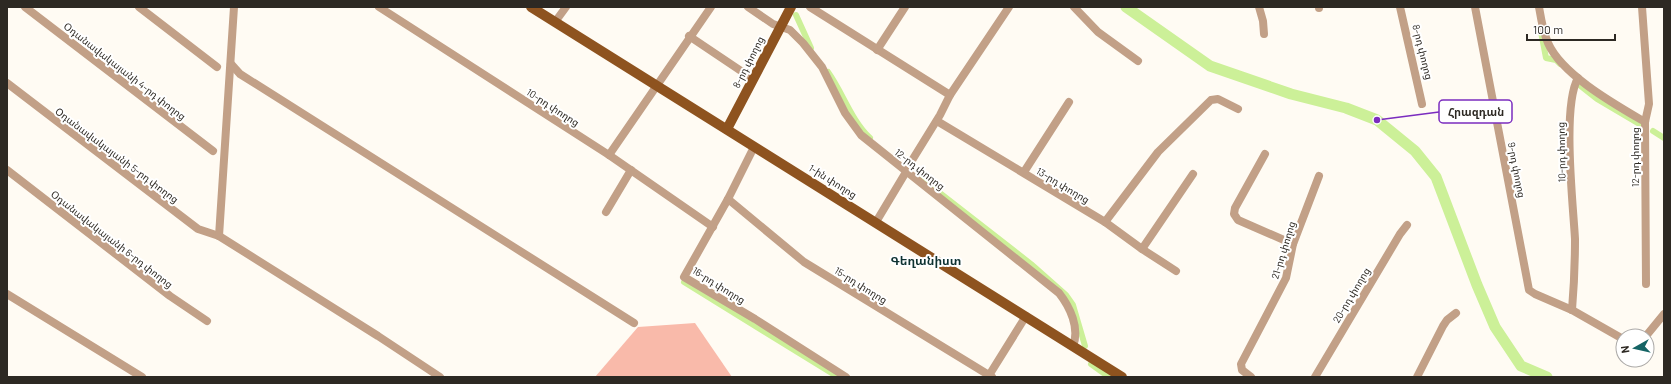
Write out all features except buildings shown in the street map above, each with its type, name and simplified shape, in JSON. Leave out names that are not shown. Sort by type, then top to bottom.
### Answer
[{"type":"main road","name":"1-ին փողոց","points":[[531,7],[1122,377]]},
{"type":"main road","name":"8-րդ փողոց","points":[[727,130],[791,7]]},
{"type":"street","name":"Օդանավակայանի 4-րդ փողոց","points":[[25,7],[213,151]]},
{"type":"street","points":[[139,7],[217,67]]},
{"type":"street","points":[[219,236],[234,7]]},
{"type":"street","name":"10-րդ փողոց","points":[[379,7],[609,155],[713,227]]},
{"type":"street","points":[[555,22],[566,7]]},
{"type":"street","points":[[609,155],[689,36],[711,7]]},
{"type":"street","name":"12-րդ փողոց","points":[[748,7],[780,27],[790,30],[809,50],[822,67],[846,112],[861,134],[906,172],[1059,293],[1067,303],[1072,316],[1075,329],[1075,340],[1073,346]]},
{"type":"street","points":[[810,7],[950,95]]},
{"type":"street","points":[[877,50],[905,7]]},
{"type":"street","points":[[911,162],[937,121],[950,95],[1009,7]]},
{"type":"street","points":[[1074,7],[1098,32],[1138,61]]},
{"type":"street","points":[[1259,7],[1263,21],[1264,34]]},
{"type":"street","name":"8-րդ փողոց","points":[[1400,7],[1422,104]]},
{"type":"street","name":"9-րդ փողոց","points":[[1475,7],[1529,290],[1572,310]]},
{"type":"street","points":[[1539,7],[1548,43],[1554,53],[1578,78],[1602,97],[1645,122]]},
{"type":"street","name":"12-րդ փողոց","points":[[1642,7],[1649,104],[1645,122],[1646,284]]},
{"type":"street","points":[[689,36],[753,79]]},
{"type":"street","points":[[231,64],[240,74],[634,323]]},
{"type":"street","name":"10-րդ փողոց","points":[[1572,310],[1575,272],[1570,127],[1574,85],[1578,78]]},
{"type":"street","name":"Օդանավակայանի 5-րդ փողոց","points":[[7,83],[198,229],[219,236],[378,336],[440,377]]},
{"type":"street","points":[[1105,222],[1158,152],[1211,100],[1218,99],[1238,109]]},
{"type":"street","points":[[1024,172],[1069,102]]},
{"type":"street","name":"13-րդ փողոց","points":[[937,121],[1105,222],[1142,249],[1176,271]]},
{"type":"street","name":"16-րդ փողոց","points":[[754,147],[713,227],[684,277],[755,319],[846,377]]},
{"type":"street","points":[[1265,154],[1235,208],[1234,214],[1238,220],[1293,244]]},
{"type":"street","name":"Օդանավակայանի 6-րդ փողոց","points":[[7,170],[170,296],[207,321]]},
{"type":"street","points":[[606,212],[631,170]]},
{"type":"street","points":[[876,222],[906,172]]},
{"type":"street","points":[[1142,249],[1192,174]]},
{"type":"street","name":"21-րդ փողոց","points":[[1251,377],[1242,370],[1241,364],[1286,278],[1293,244],[1319,176]]},
{"type":"street","name":"15-րդ փողոց","points":[[728,199],[804,262],[990,376]]},
{"type":"street","name":"20-րդ փողոց","points":[[1315,377],[1400,234],[1407,225]]},
{"type":"street","points":[[7,294],[142,377]]},
{"type":"street","points":[[1572,310],[1615,334]]},
{"type":"street","points":[[1417,377],[1443,326],[1447,320],[1456,313]]},
{"type":"street","points":[[1653,328],[1664,314]]},
{"type":"street","points":[[990,376],[1026,316]]},
{"type":"shaded area","points":[[695,323],[732,377],[595,377],[638,327]]},
{"type":"waterway","points":[[1126,7],[1210,66],[1291,94],[1346,108],[1377,120],[1415,151],[1436,177],[1477,285],[1495,327],[1521,366],[1547,377]]},
{"type":"waterway","points":[[796,15],[811,48]]},
{"type":"waterway","points":[[1541,32],[1546,58],[1556,60],[1560,64]]},
{"type":"waterway","points":[[828,72],[852,115],[870,138]]},
{"type":"waterway","points":[[1578,84],[1597,99],[1641,125]]},
{"type":"waterway","points":[[1653,131],[1664,138]]},
{"type":"waterway","points":[[922,179],[1031,264],[1066,295],[1073,305],[1085,346]]},
{"type":"waterway","points":[[684,282],[838,377]]},
{"type":"waterway","points":[[1091,364],[1109,377]]},
{"type":"place","name":"Հրազդան","points":[[1377,120]]},
{"type":"district","name":"Գեղանիստ","points":[[926,261]]}]
